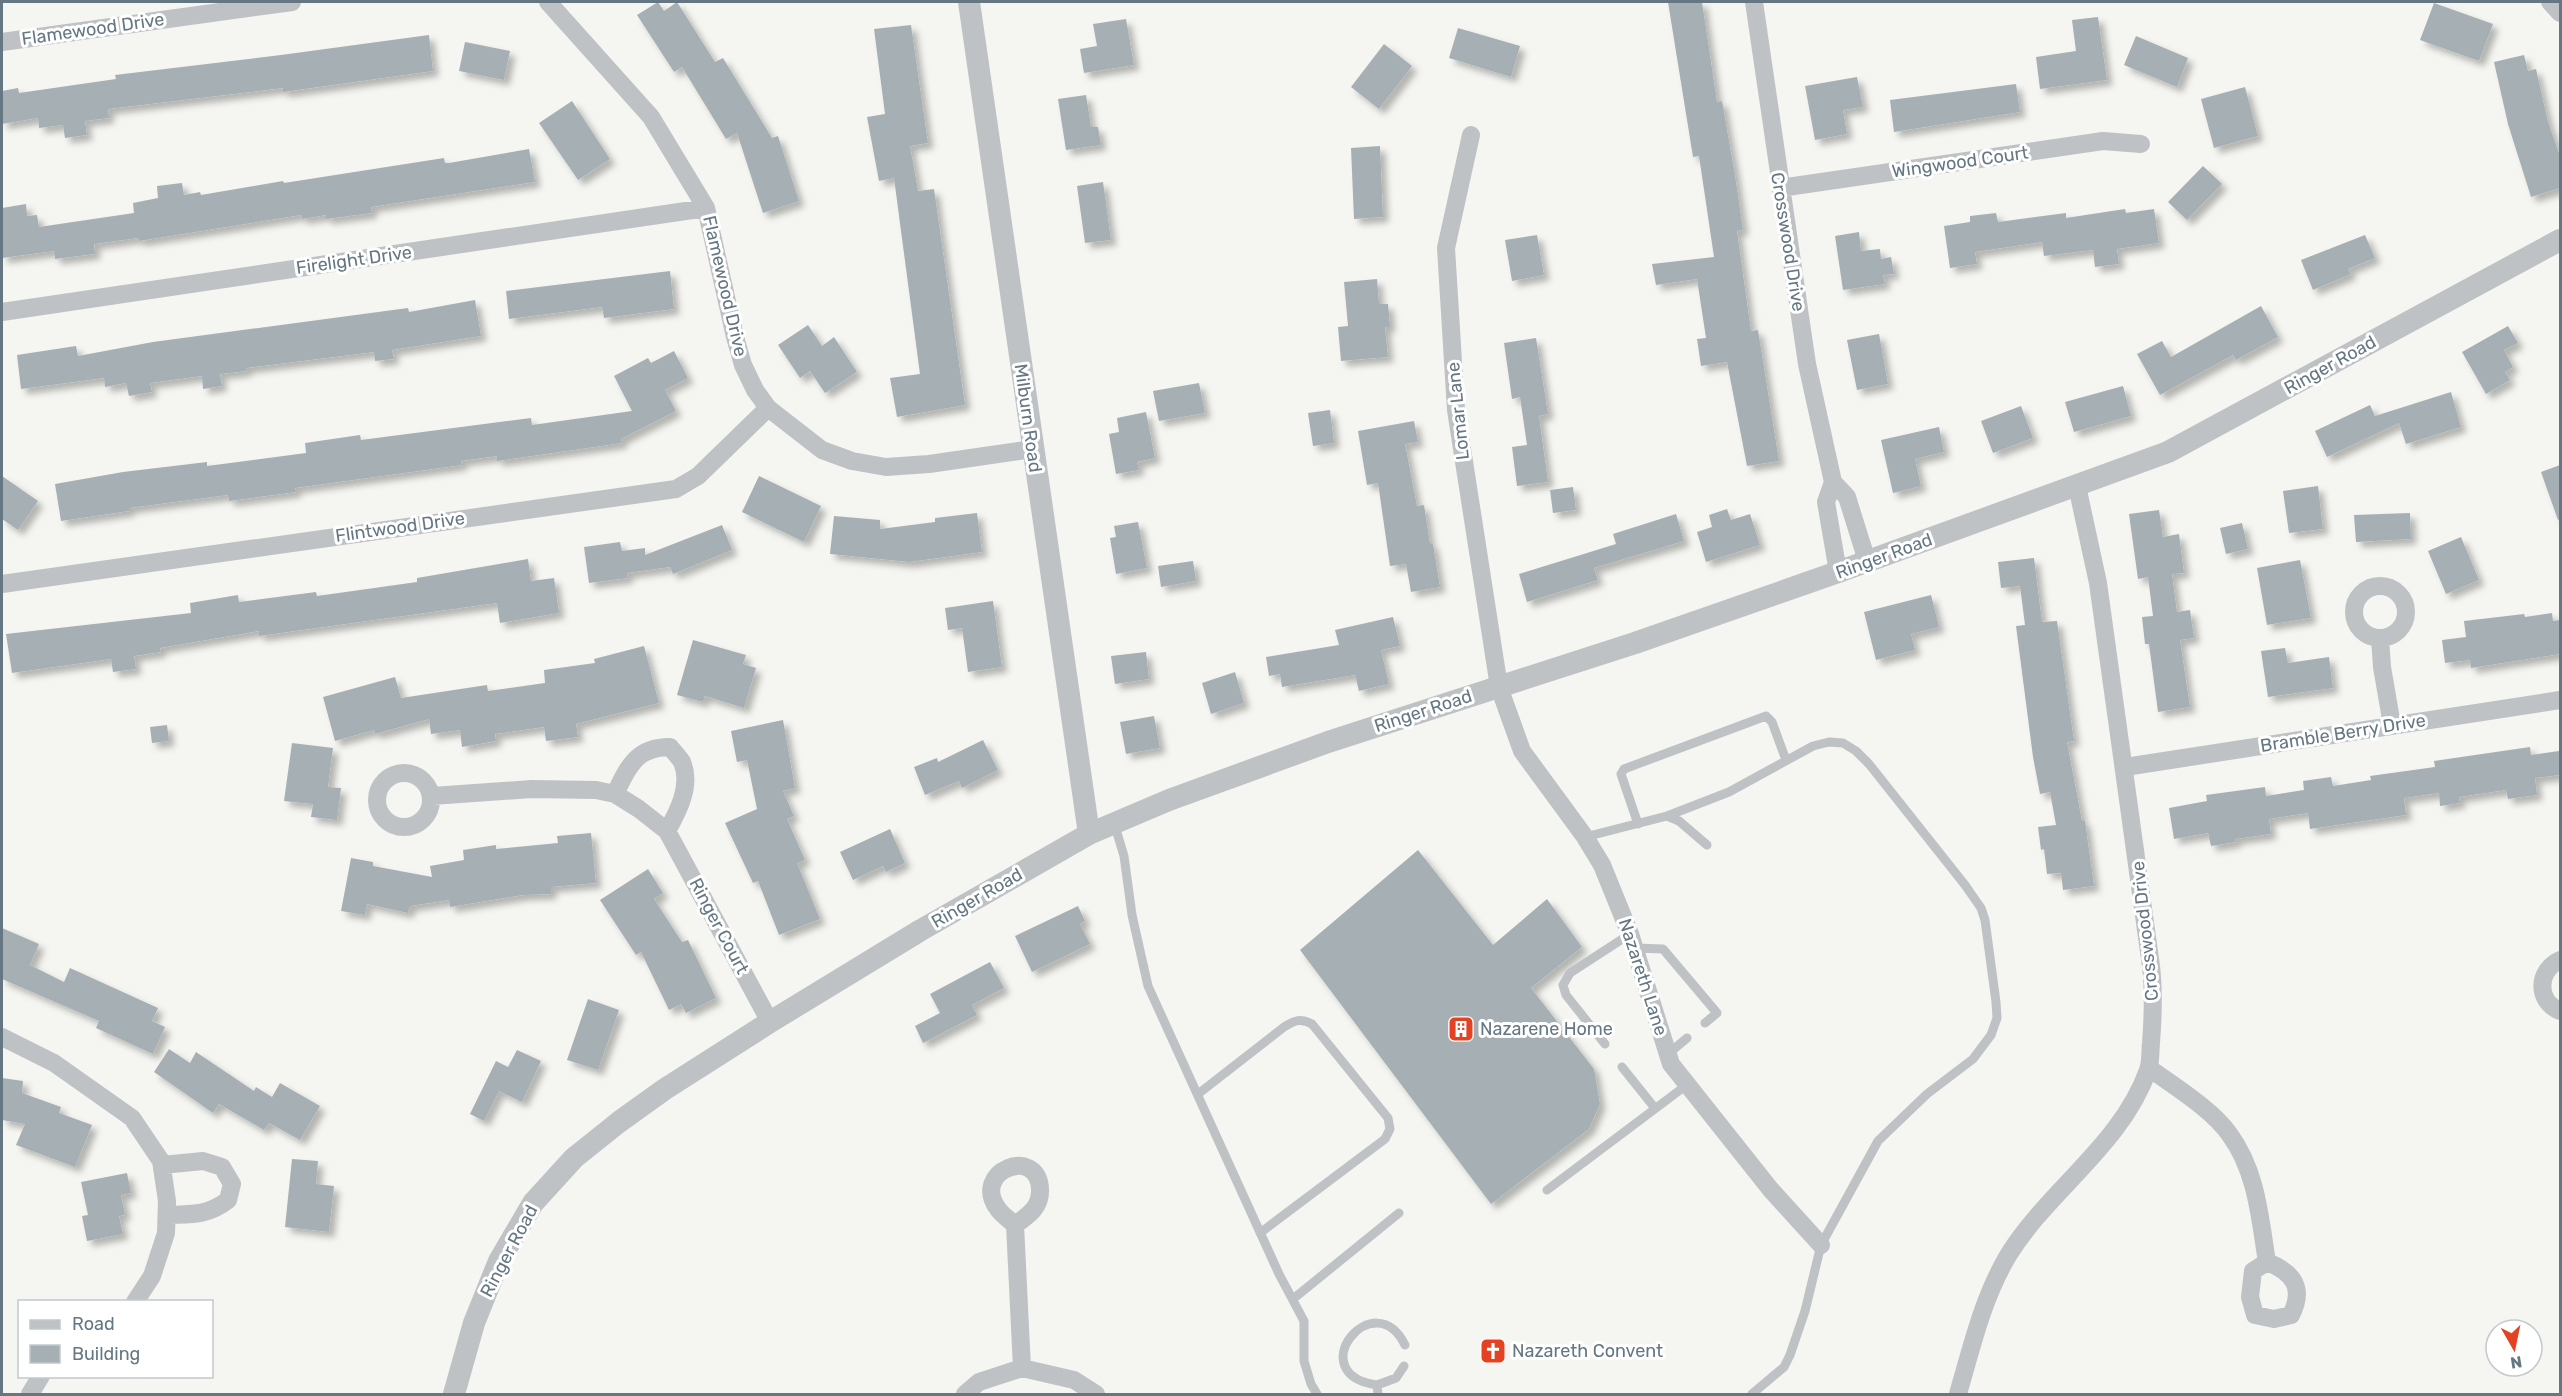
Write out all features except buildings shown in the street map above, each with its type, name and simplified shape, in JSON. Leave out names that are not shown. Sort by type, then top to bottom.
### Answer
[{"type":"street","name":"Flamewood Drive","points":[[2,42],[292,2]]},
{"type":"street","name":"Flamewood Drive","points":[[548,2],[651,117],[706,208],[743,365],[755,390],[768,408],[822,450],[852,461],[886,467],[929,464],[1033,449]]},
{"type":"street","name":"Milburn Road","points":[[969,2],[1089,834]]},
{"type":"street","name":"Crosswood Drive","points":[[1754,2],[1807,364],[1833,482],[1826,502],[1838,572]]},
{"type":"street","points":[[2550,2],[2560,12]]},
{"type":"street","name":"Lomar Lane","points":[[1471,135],[1446,248],[1456,410],[1499,687]]},
{"type":"street","name":"Wingwood Court","points":[[1780,188],[2103,141],[2140,144]]},
{"type":"street","name":"Firelight Drive","points":[[2,312],[706,208]]},
{"type":"street","name":"Ringer Road","points":[[454,1395],[474,1323],[499,1261],[533,1203],[574,1158],[665,1089],[770,1022],[921,930],[1089,834],[1114,822],[1328,742],[1635,643],[2168,452],[2196,439],[2560,240]]},
{"type":"street","name":"Flintwood Drive","points":[[2,584],[676,489],[698,476],[768,408]]},
{"type":"street","name":"Crosswood Drive","points":[[1833,482],[1847,496],[1867,561]]},
{"type":"street","name":"Crosswood Drive","points":[[1958,1395],[1982,1311],[2009,1255],[2024,1232],[2117,1126],[2149,1068],[2154,990],[2125,766],[2098,583],[2077,486]]},
{"type":"street","points":[[2380,638],[2382,667],[2392,725]]},
{"type":"street","name":"Nazareth Lane","points":[[1499,687],[1522,751],[1585,837],[1602,866],[1632,941],[1671,1064],[1771,1190],[1821,1245]]},
{"type":"street","name":"Bramble Berry Drive","points":[[2125,766],[2560,700]]},
{"type":"street","points":[[615,794],[634,760],[652,747],[670,747],[682,762],[686,778],[680,809],[667,831]]},
{"type":"street","name":"Ringer Court","points":[[432,796],[532,789],[596,790],[615,794],[639,809],[667,831],[770,1022]]},
{"type":"street","points":[[2560,960],[2546,971],[2542,984],[2548,1003],[2560,1011]]},
{"type":"street","points":[[2,1037],[54,1063],[132,1118],[162,1165],[166,1184],[166,1233],[152,1276],[136,1300]]},
{"type":"street","points":[[2149,1068],[2195,1102],[2230,1134],[2247,1167],[2258,1199],[2267,1262]]},
{"type":"street","points":[[162,1165],[203,1161],[222,1167],[232,1184],[228,1200],[214,1211],[167,1215]]},
{"type":"street","points":[[1015,1225],[1022,1368]]},
{"type":"street","points":[[964,1395],[979,1382],[1022,1368],[1074,1380],[1096,1395]]},
{"type":"street","points":[[30,1395],[40,1378]]},
{"type":"lane","points":[[1638,824],[1622,774],[1624,769],[1766,716],[1772,722],[1786,760]]},
{"type":"lane","points":[[1585,837],[1667,816],[1729,792],[1813,746],[1829,742],[1843,743],[1856,751],[1869,764],[1981,908],[1985,920],[1997,1018],[1983,1048],[1973,1059],[1906,1112],[1878,1141],[1821,1245],[1805,1311],[1790,1355],[1784,1367],[1752,1395]]},
{"type":"lane","points":[[1667,816],[1678,821],[1707,845]]},
{"type":"lane","points":[[1114,822],[1124,856],[1132,915],[1148,986],[1260,1233],[1304,1321],[1304,1361],[1317,1395]]},
{"type":"lane","points":[[1605,1044],[1566,995],[1563,985],[1570,973],[1632,941],[1664,949],[1717,1013],[1706,1023]]},
{"type":"lane","points":[[1198,1094],[1284,1027],[1294,1020],[1303,1019],[1312,1024],[1388,1118],[1390,1129],[1385,1138],[1260,1233]]},
{"type":"lane","points":[[1668,1054],[1687,1038]]},
{"type":"lane","points":[[1622,1067],[1654,1107]]},
{"type":"lane","points":[[1547,1190],[1688,1083]]},
{"type":"lane","points":[[1293,1299],[1399,1213]]},
{"type":"lane","points":[[1404,1366],[1396,1378],[1377,1390],[1359,1381],[1347,1370],[1344,1350],[1347,1340],[1363,1325],[1374,1323],[1393,1330],[1401,1337],[1405,1345]]},
{"type":"place","name":"Nazarene Home","points":[[1461,1029]]},
{"type":"place","name":"Nazareth Convent","points":[[1493,1351]]}]
